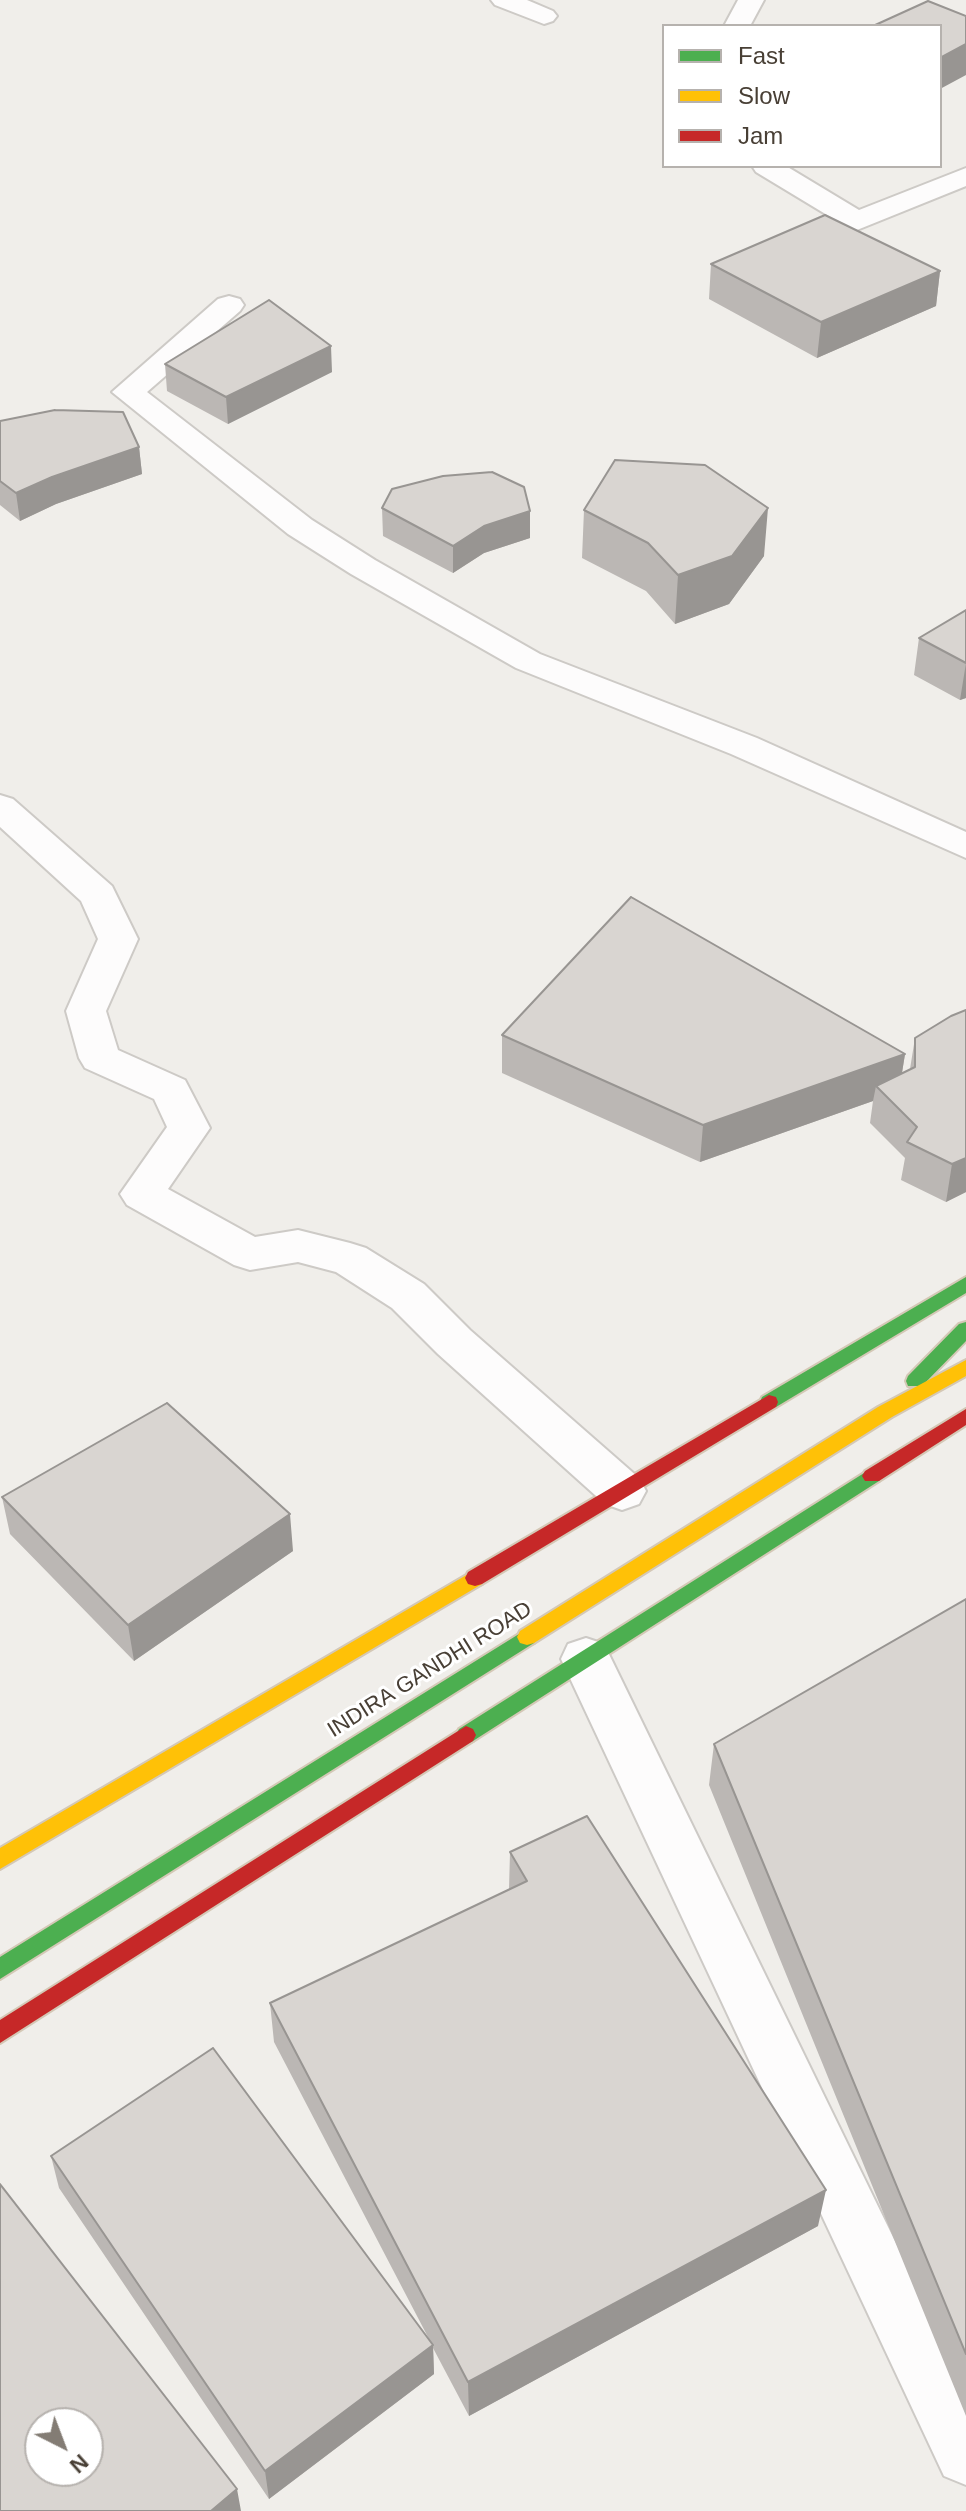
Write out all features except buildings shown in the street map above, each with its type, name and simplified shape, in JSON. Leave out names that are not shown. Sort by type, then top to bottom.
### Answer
[{"type":"main road","points":[[0,1859],[966,1284]]},
{"type":"main road","name":"INDIRA GANDHI ROAD","points":[[885,1412],[966,1329]]},
{"type":"main road","name":"INDIRA GANDHI ROAD","points":[[0,1969],[885,1412],[966,1367]]},
{"type":"main road","points":[[0,2033],[966,1416]]},
{"type":"street","points":[[504,0],[544,16]]},
{"type":"street","points":[[738,24],[751,0]]},
{"type":"street","points":[[769,168],[857,221],[966,176]]},
{"type":"street","points":[[229,305],[128,392],[300,527],[363,567],[528,661],[744,746],[966,846]]},
{"type":"street","points":[[0,807],[98,895],[118,939],[86,1011],[100,1058],[170,1090],[189,1128],[142,1194],[250,1254],[298,1246],[350,1259],[408,1296],[454,1342],[622,1491]]},
{"type":"street","points":[[586,1659],[966,2454]]},
{"type":"traffic: fast","points":[[769,1402],[966,1284]]},
{"type":"traffic: fast","points":[[915,1381],[966,1329]]},
{"type":"traffic: fast","points":[[466,1735],[872,1476]]},
{"type":"traffic: fast","points":[[0,1969],[527,1637]]},
{"type":"traffic: slow","points":[[527,1637],[885,1412],[966,1367]]},
{"type":"traffic: slow","points":[[0,1859],[475,1578]]},
{"type":"traffic: jam","points":[[475,1578],[769,1402]]},
{"type":"traffic: jam","points":[[872,1476],[966,1416]]},
{"type":"traffic: jam","points":[[0,2033],[466,1735]]}]
